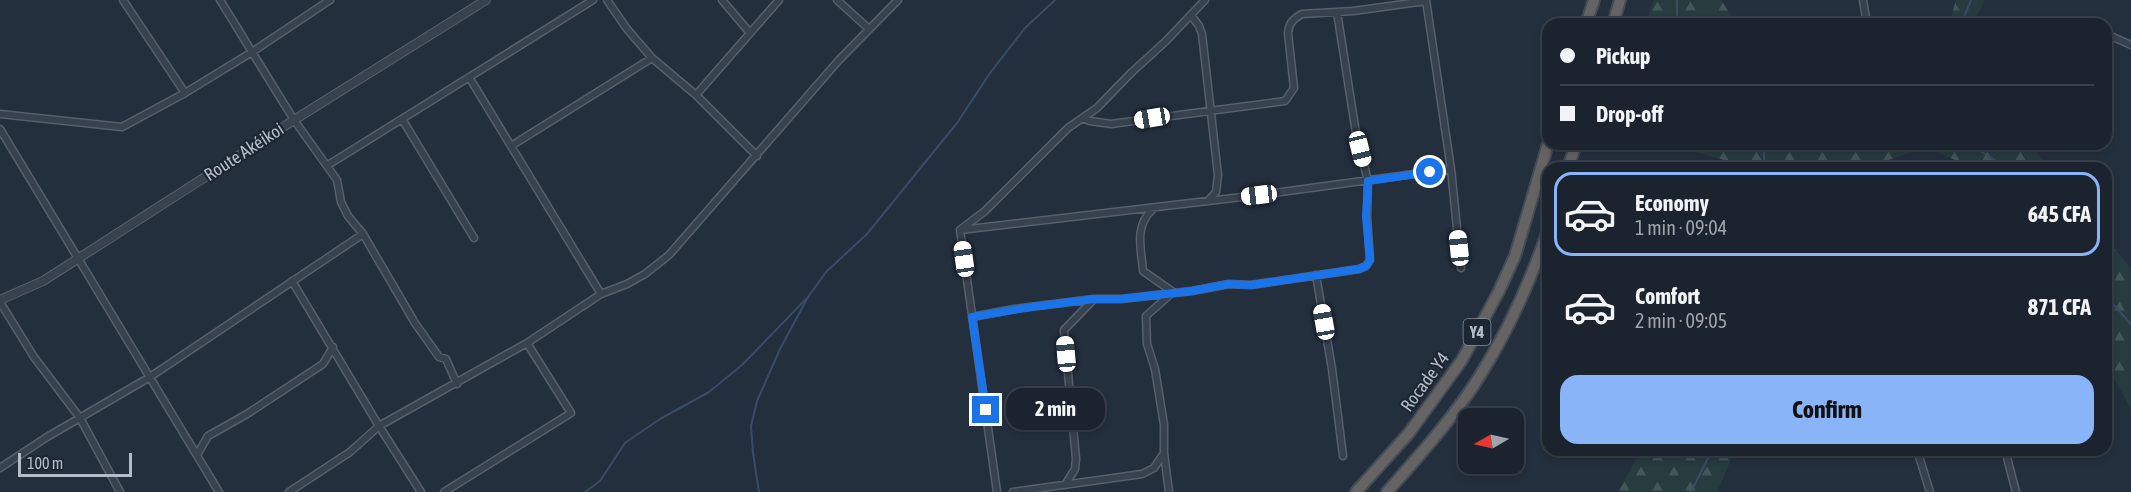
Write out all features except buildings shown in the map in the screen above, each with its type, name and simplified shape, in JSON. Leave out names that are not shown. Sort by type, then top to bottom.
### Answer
[{"type":"highway","points":[[1588,18],[1594,0]]},
{"type":"highway","points":[[1615,18],[1620,0]]},
{"type":"highway","name":"Rocade Y4","points":[[1356,492],[1409,433],[1462,360],[1515,256],[1542,164]]},
{"type":"highway","name":"Y4","points":[[1387,492],[1424,450],[1481,375],[1521,302],[1542,246]]},
{"type":"street","points":[[123,0],[186,93]]},
{"type":"street","points":[[220,0],[294,120],[328,165],[337,180],[341,202],[348,216],[363,234],[439,357],[446,359],[457,384]]},
{"type":"street","points":[[0,114],[122,127],[186,93],[330,0]]},
{"type":"street","name":"Route Akéikoi","points":[[1,299],[42,281],[486,0]]},
{"type":"street","points":[[328,165],[592,0]]},
{"type":"street","points":[[608,0],[652,58],[696,95],[757,156]]},
{"type":"street","points":[[722,0],[750,33]]},
{"type":"street","points":[[696,95],[779,0]]},
{"type":"street","points":[[837,0],[869,29]]},
{"type":"street","points":[[289,492],[350,452],[379,426],[527,343],[601,294],[645,274],[669,255],[839,60],[898,0]]},
{"type":"street","points":[[960,230],[985,210],[1068,128],[1097,108],[1205,0]]},
{"type":"street","points":[[1083,118],[1112,124],[1285,100],[1293,88],[1288,40],[1289,24],[1302,14],[1337,12],[1426,0],[1451,169],[1461,268]]},
{"type":"street","points":[[1863,0],[1866,18]]},
{"type":"street","points":[[972,317],[1094,299],[1121,299],[1192,291],[1228,284],[1251,285],[1359,269],[1366,266],[1370,260],[1366,217],[1368,181],[1356,133],[1337,12]]},
{"type":"street","points":[[1191,15],[1202,34],[1218,184],[1216,192],[1207,201]]},
{"type":"street","points":[[2112,37],[2131,45]]},
{"type":"street","points":[[511,146],[652,58]]},
{"type":"street","points":[[469,77],[601,294]]},
{"type":"street","points":[[402,119],[474,238]]},
{"type":"street","points":[[0,129],[219,492]]},
{"type":"street","points":[[960,230],[1154,208],[1451,169]]},
{"type":"street","points":[[1154,208],[1145,216],[1140,231],[1143,271],[1173,292]]},
{"type":"street","points":[[960,230],[997,492]]},
{"type":"street","points":[[0,468],[150,377],[363,234]]},
{"type":"street","points":[[1316,275],[1332,369],[1343,456]]},
{"type":"street","points":[[292,281],[421,492]]},
{"type":"street","points":[[1169,492],[1164,453],[1164,425],[1155,369],[1147,344],[1146,316],[1173,292]]},
{"type":"street","points":[[1,299],[34,357],[80,418],[120,492]]},
{"type":"street","points":[[1065,485],[1075,469],[1076,459],[1064,330],[1094,299]]},
{"type":"street","points":[[444,492],[571,413],[527,343]]},
{"type":"street","points":[[197,455],[208,436],[247,414],[323,364],[333,347]]},
{"type":"street","points":[[1014,492],[1142,474],[1154,468],[1164,453]]},
{"type":"street","points":[[1919,456],[1930,492]]},
{"type":"street","points":[[2007,456],[2016,492]]},
{"type":"green space","points":[[1654,0],[1721,0],[1733,18],[1647,18]]},
{"type":"green space","points":[[1956,0],[1985,0],[1975,18],[1951,18]]},
{"type":"green space","points":[[1689,150],[1917,150],[1883,162],[1731,162]]},
{"type":"green space","points":[[1933,150],[2035,150],[2044,162],[1960,162]]},
{"type":"green space","points":[[2112,245],[2131,269],[2131,409],[2112,375]]},
{"type":"green space","points":[[1638,456],[1732,456],[1717,492],[1618,492]]},
{"type":"waterway","points":[[759,492],[751,426],[757,401],[780,349],[808,297],[826,272],[867,234],[957,123],[990,73],[1025,28],[1055,0]]},
{"type":"waterway","points":[[1677,0],[1677,18]]},
{"type":"waterway","points":[[1964,18],[1971,0]]},
{"type":"waterway","points":[[1763,150],[1764,162]]},
{"type":"waterway","points":[[1979,150],[1998,162]]},
{"type":"waterway","points":[[585,492],[600,481],[625,443],[660,419],[709,392],[742,365],[806,299]]},
{"type":"waterway","points":[[2112,303],[2131,324]]},
{"type":"waterway","points":[[1691,492],[1709,456]]},
{"type":"route","points":[[986,410],[972,317],[1058,303],[1121,299],[1192,291],[1228,284],[1251,285],[1359,269],[1366,266],[1370,260],[1366,217],[1368,181],[1430,172]]}]
